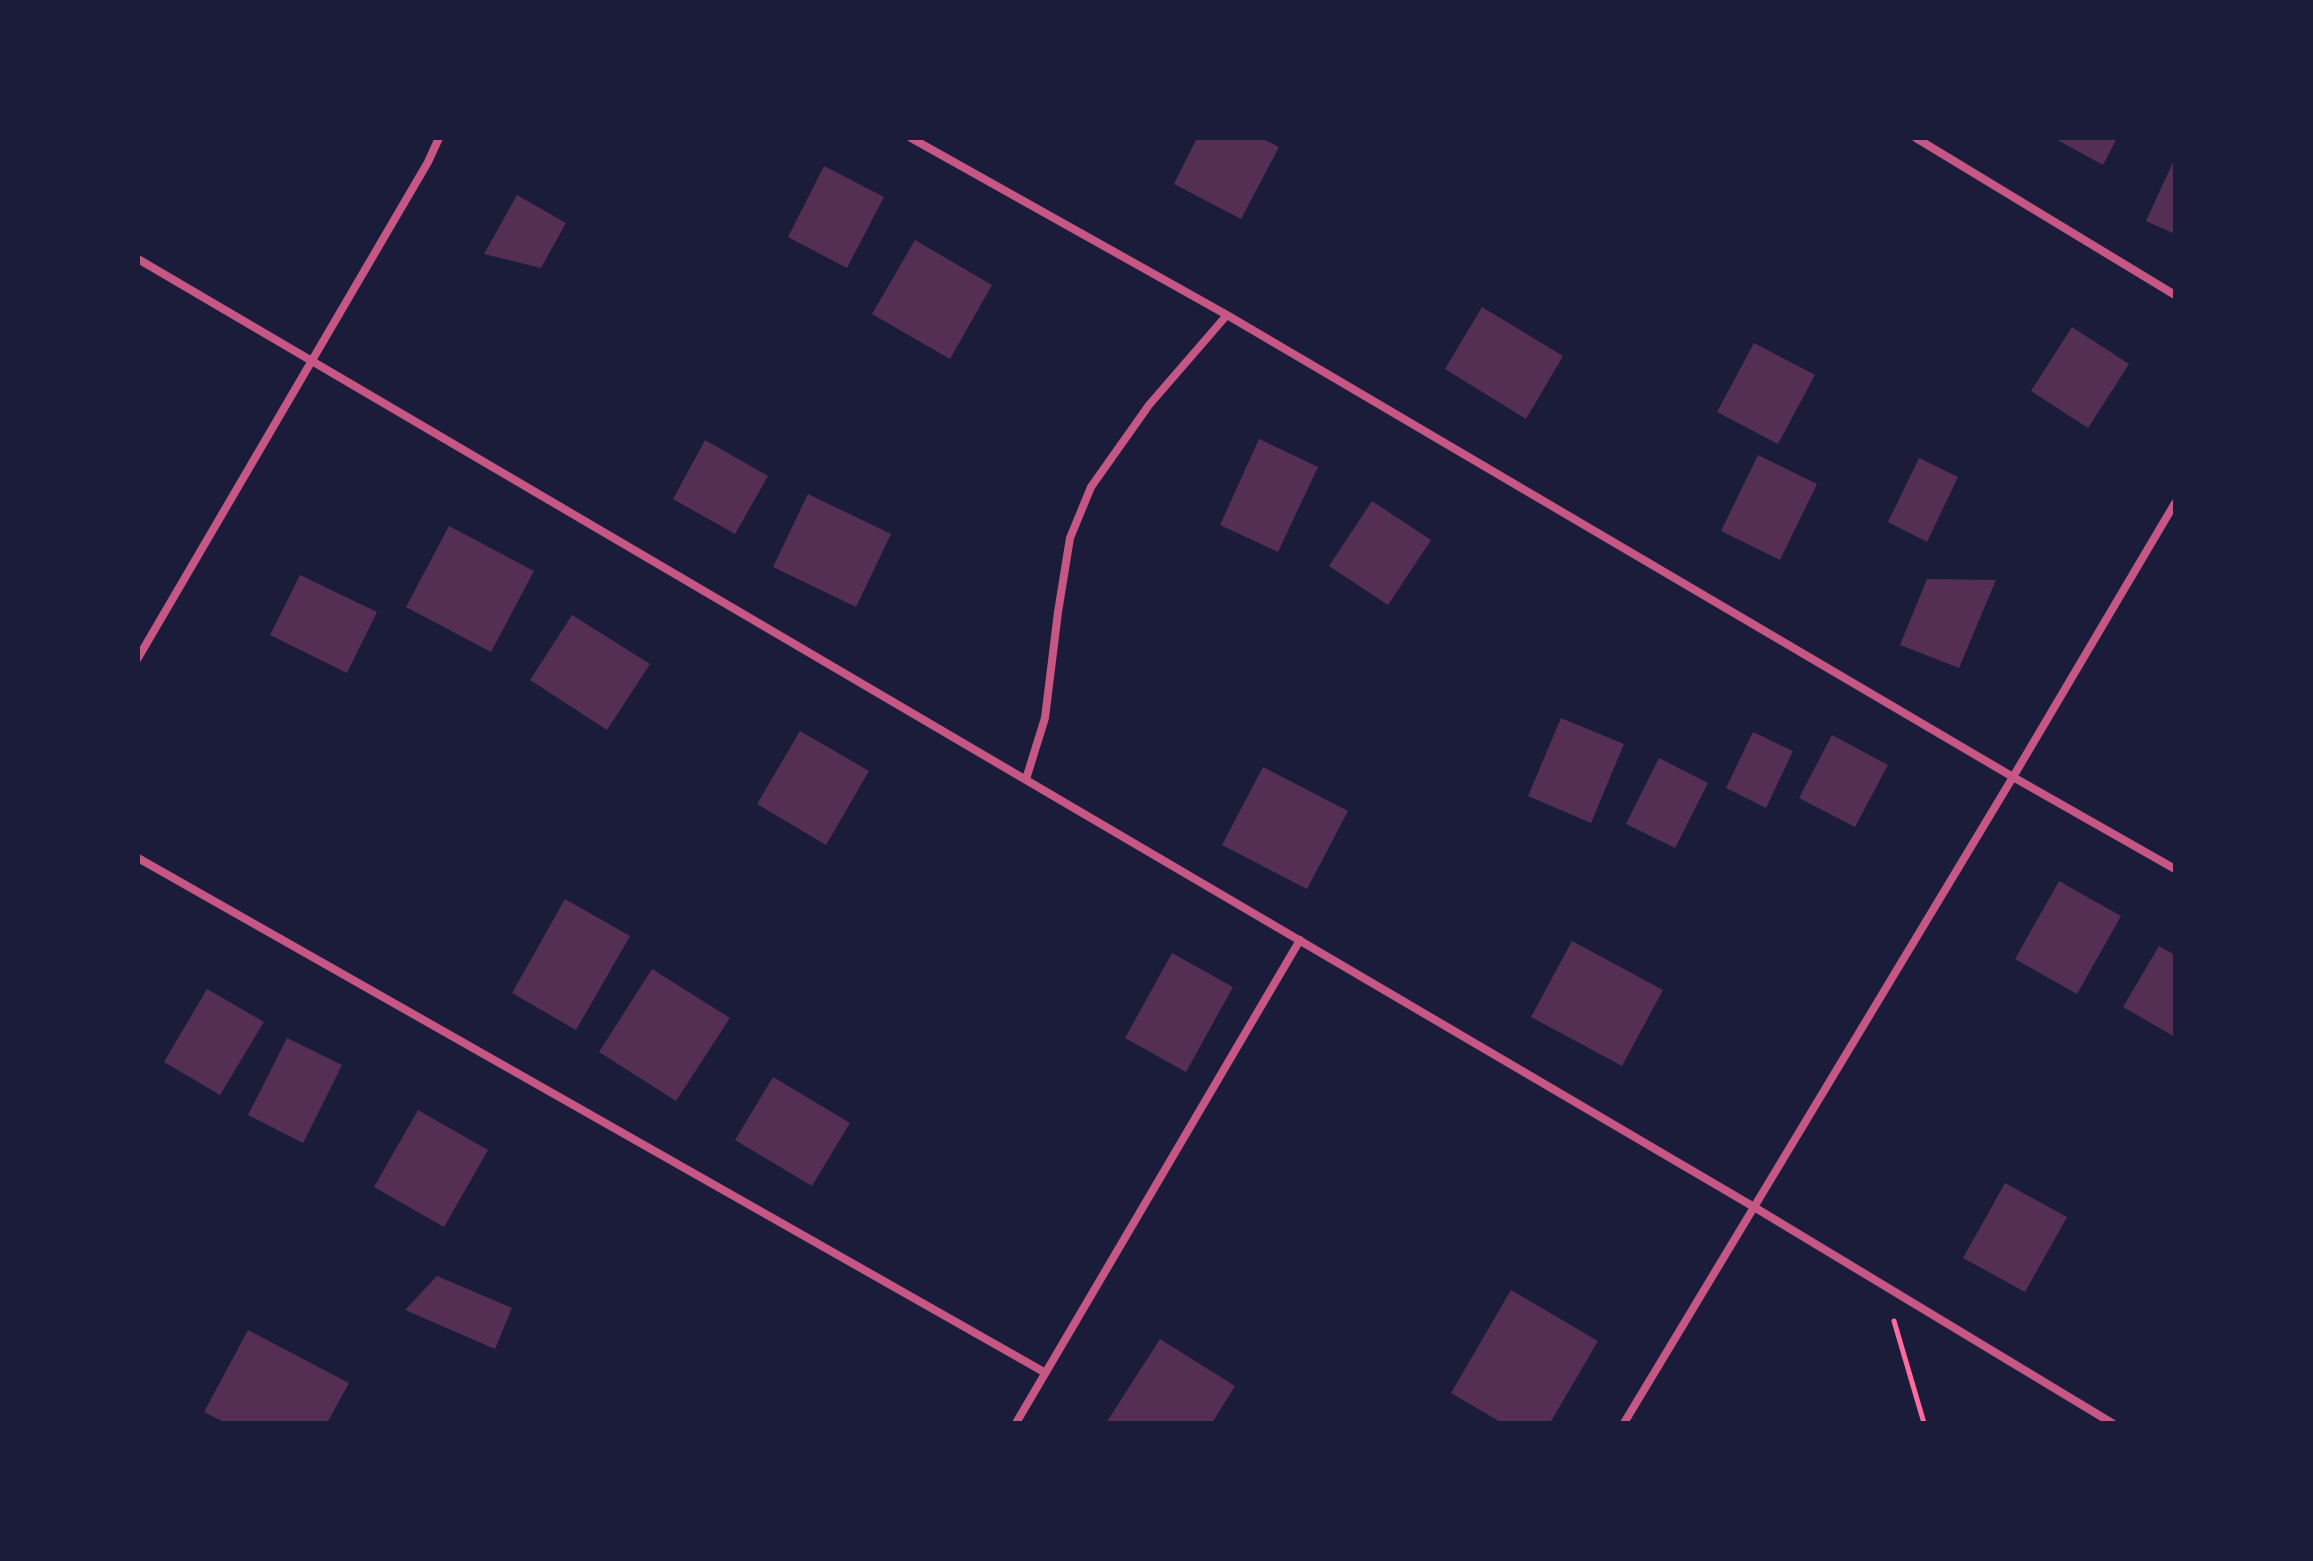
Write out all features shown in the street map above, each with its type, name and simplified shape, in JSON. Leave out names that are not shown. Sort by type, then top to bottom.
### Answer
[{"type":"street","points":[[138,658],[428,162],[439,138]]},
{"type":"street","points":[[911,138],[1227,315],[2175,869]]},
{"type":"street","points":[[1916,138],[2175,295]]},
{"type":"street","points":[[138,259],[1754,1207],[2112,1423]]},
{"type":"street","points":[[1026,779],[1045,718],[1070,538],[1091,487],[1149,405],[1227,315]]},
{"type":"street","points":[[1624,1423],[2175,503]]},
{"type":"street","points":[[138,858],[1044,1372]]},
{"type":"street","points":[[1016,1423],[1300,940]]},
{"type":"path","points":[[1884,1285],[1924,1423]]},
{"type":"building","points":[[1197,138],[1261,138],[1279,147],[1241,219],[1174,184]]},
{"type":"building","points":[[2054,138],[2117,138],[2103,165]]},
{"type":"building","points":[[2175,158],[2175,234],[2146,221]]},
{"type":"building","points":[[824,166],[884,197],[847,268],[788,237]]},
{"type":"building","points":[[517,195],[566,223],[541,268],[484,254]]},
{"type":"building","points":[[915,240],[992,285],[950,359],[872,314]]},
{"type":"building","points":[[1482,307],[1563,356],[1526,419],[1445,369]]},
{"type":"building","points":[[2072,327],[2129,364],[2088,428],[2031,391]]},
{"type":"building","points":[[1754,343],[1815,375],[1778,444],[1717,412]]},
{"type":"building","points":[[1259,439],[1318,467],[1278,552],[1220,525]]},
{"type":"building","points":[[705,440],[768,476],[735,534],[673,499]]},
{"type":"building","points":[[1758,455],[1817,484],[1780,560],[1721,531]]},
{"type":"building","points":[[1919,458],[1958,477],[1927,542],[1888,522]]},
{"type":"building","points":[[808,494],[891,534],[856,607],[773,567]]},
{"type":"building","points":[[1372,501],[1431,540],[1388,605],[1329,566]]},
{"type":"building","points":[[449,526],[534,571],[491,652],[406,607]]},
{"type":"building","points":[[300,575],[377,612],[347,673],[270,635]]},
{"type":"building","points":[[1927,579],[1996,580],[1959,668],[1900,645]]},
{"type":"building","points":[[572,615],[650,664],[607,730],[530,680]]},
{"type":"building","points":[[1561,718],[1624,744],[1591,823],[1528,796]]},
{"type":"building","points":[[800,731],[869,771],[826,845],[757,804]]},
{"type":"building","points":[[1753,732],[1793,751],[1766,808],[1726,788]]},
{"type":"building","points":[[1832,735],[1888,765],[1855,827],[1799,798]]},
{"type":"building","points":[[1659,758],[1708,783],[1675,848],[1626,824]]},
{"type":"building","points":[[1263,767],[1348,811],[1307,889],[1222,845]]},
{"type":"building","points":[[2059,881],[2121,916],[2077,994],[2015,959]]},
{"type":"building","points":[[565,899],[630,936],[576,1030],[512,993]]},
{"type":"building","points":[[1572,941],[1663,990],[1622,1066],[1531,1017]]},
{"type":"building","points":[[2159,946],[2175,955],[2175,1037],[2123,1007]]},
{"type":"building","points":[[1172,953],[1233,987],[1186,1072],[1125,1038]]},
{"type":"building","points":[[652,969],[730,1018],[676,1101],[599,1052]]},
{"type":"building","points":[[207,989],[264,1022],[220,1095],[164,1062]]},
{"type":"building","points":[[287,1038],[342,1065],[303,1143],[248,1115]]},
{"type":"building","points":[[773,1077],[850,1123],[812,1186],[735,1140]]},
{"type":"building","points":[[418,1110],[488,1150],[444,1227],[374,1187]]},
{"type":"building","points":[[2005,1183],[2067,1217],[2025,1292],[1963,1258]]},
{"type":"building","points":[[437,1276],[512,1308],[495,1349],[405,1310]]},
{"type":"building","points":[[1511,1290],[1598,1341],[1550,1423],[1502,1423],[1451,1393]]},
{"type":"building","points":[[248,1330],[349,1383],[327,1423],[226,1423],[204,1412]]},
{"type":"building","points":[[1160,1339],[1235,1386],[1212,1423],[1106,1423]]}]
